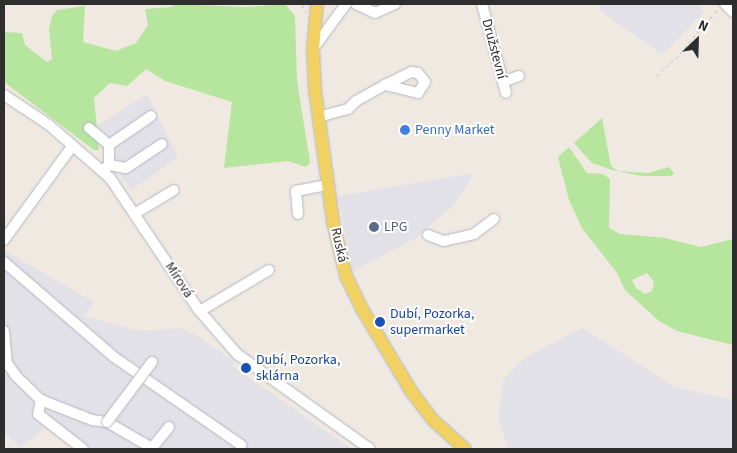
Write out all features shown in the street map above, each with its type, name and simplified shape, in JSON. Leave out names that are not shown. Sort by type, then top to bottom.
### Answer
[{"type":"main road","name":"Ruská","points":[[317,4],[313,49],[318,117],[338,248],[355,297],[419,403],[440,428],[465,449]]},
{"type":"street","points":[[313,49],[346,4]]},
{"type":"street","points":[[356,4],[375,13],[395,4]]},
{"type":"street","name":"Družstevní","points":[[482,4],[506,94]]},
{"type":"street","points":[[724,4],[733,12]]},
{"type":"street","points":[[503,82],[519,76]]},
{"type":"street","points":[[318,117],[348,109],[385,85]]},
{"type":"street","name":"Mírová","points":[[4,95],[106,168],[200,311],[252,366],[370,449]]},
{"type":"street","points":[[151,116],[110,146],[106,168],[126,168],[162,144]]},
{"type":"street","points":[[89,128],[110,146]]},
{"type":"street","points":[[4,240],[73,144]]},
{"type":"street","points":[[298,214],[296,192],[327,185]]},
{"type":"street","points":[[136,213],[174,190]]},
{"type":"street","points":[[428,235],[444,241],[474,234],[494,219]]},
{"type":"street","points":[[4,262],[114,357],[241,445]]},
{"type":"street","points":[[200,311],[268,270]]},
{"type":"street","points":[[4,331],[7,362],[16,376],[41,400],[92,420],[107,422],[152,448],[169,427]]},
{"type":"street","points":[[107,422],[152,362]]},
{"type":"street","points":[[41,400],[38,414],[83,449]]},
{"type":"path","points":[[656,76],[676,58],[724,4]]},
{"type":"shaded area","points":[[601,4],[698,4],[704,12],[665,52],[660,53],[598,9]]},
{"type":"shaded area","points":[[147,94],[178,158],[131,190],[100,145],[96,127]]},
{"type":"shaded area","points":[[474,173],[455,204],[416,238],[353,271],[338,196]]},
{"type":"shaded area","points":[[4,250],[94,302],[84,316],[139,331],[180,328],[194,334],[235,362],[232,366],[352,449],[76,449],[46,427],[21,447],[4,433]]},
{"type":"shaded area","points":[[583,328],[674,387],[733,400],[733,449],[509,449],[498,421],[503,380],[526,357]]},
{"type":"green space","points":[[173,4],[247,7],[285,4],[295,16],[297,81],[310,162],[306,167],[288,161],[224,168],[232,102],[165,81],[146,69],[127,86],[110,83],[94,98],[99,150],[94,150],[4,82],[4,32],[22,33],[25,45],[47,62],[52,59],[49,29],[52,16],[57,10],[85,6],[83,42],[116,51],[136,43],[148,25],[145,9],[172,7]]},
{"type":"green space","points":[[602,118],[611,166],[618,171],[648,173],[669,167],[674,173],[672,176],[642,176],[612,170],[592,163],[574,143]]},
{"type":"green space","points":[[569,147],[587,173],[603,174],[610,179],[609,228],[620,234],[665,238],[701,247],[733,239],[733,345],[677,331],[659,321],[625,290],[617,273],[582,228],[569,200],[558,157]],"holes":[[[647,273],[654,282],[652,291],[645,294],[636,288],[632,280]]]},
{"type":"place","name":"Penny Market","points":[[405,130]]},
{"type":"place","name":"LPG","points":[[374,227]]},
{"type":"place","name":"Dubí, Pozorka, supermarket","points":[[380,322]]},
{"type":"place","name":"Dubí, Pozorka, sklárna","points":[[246,368]]}]
